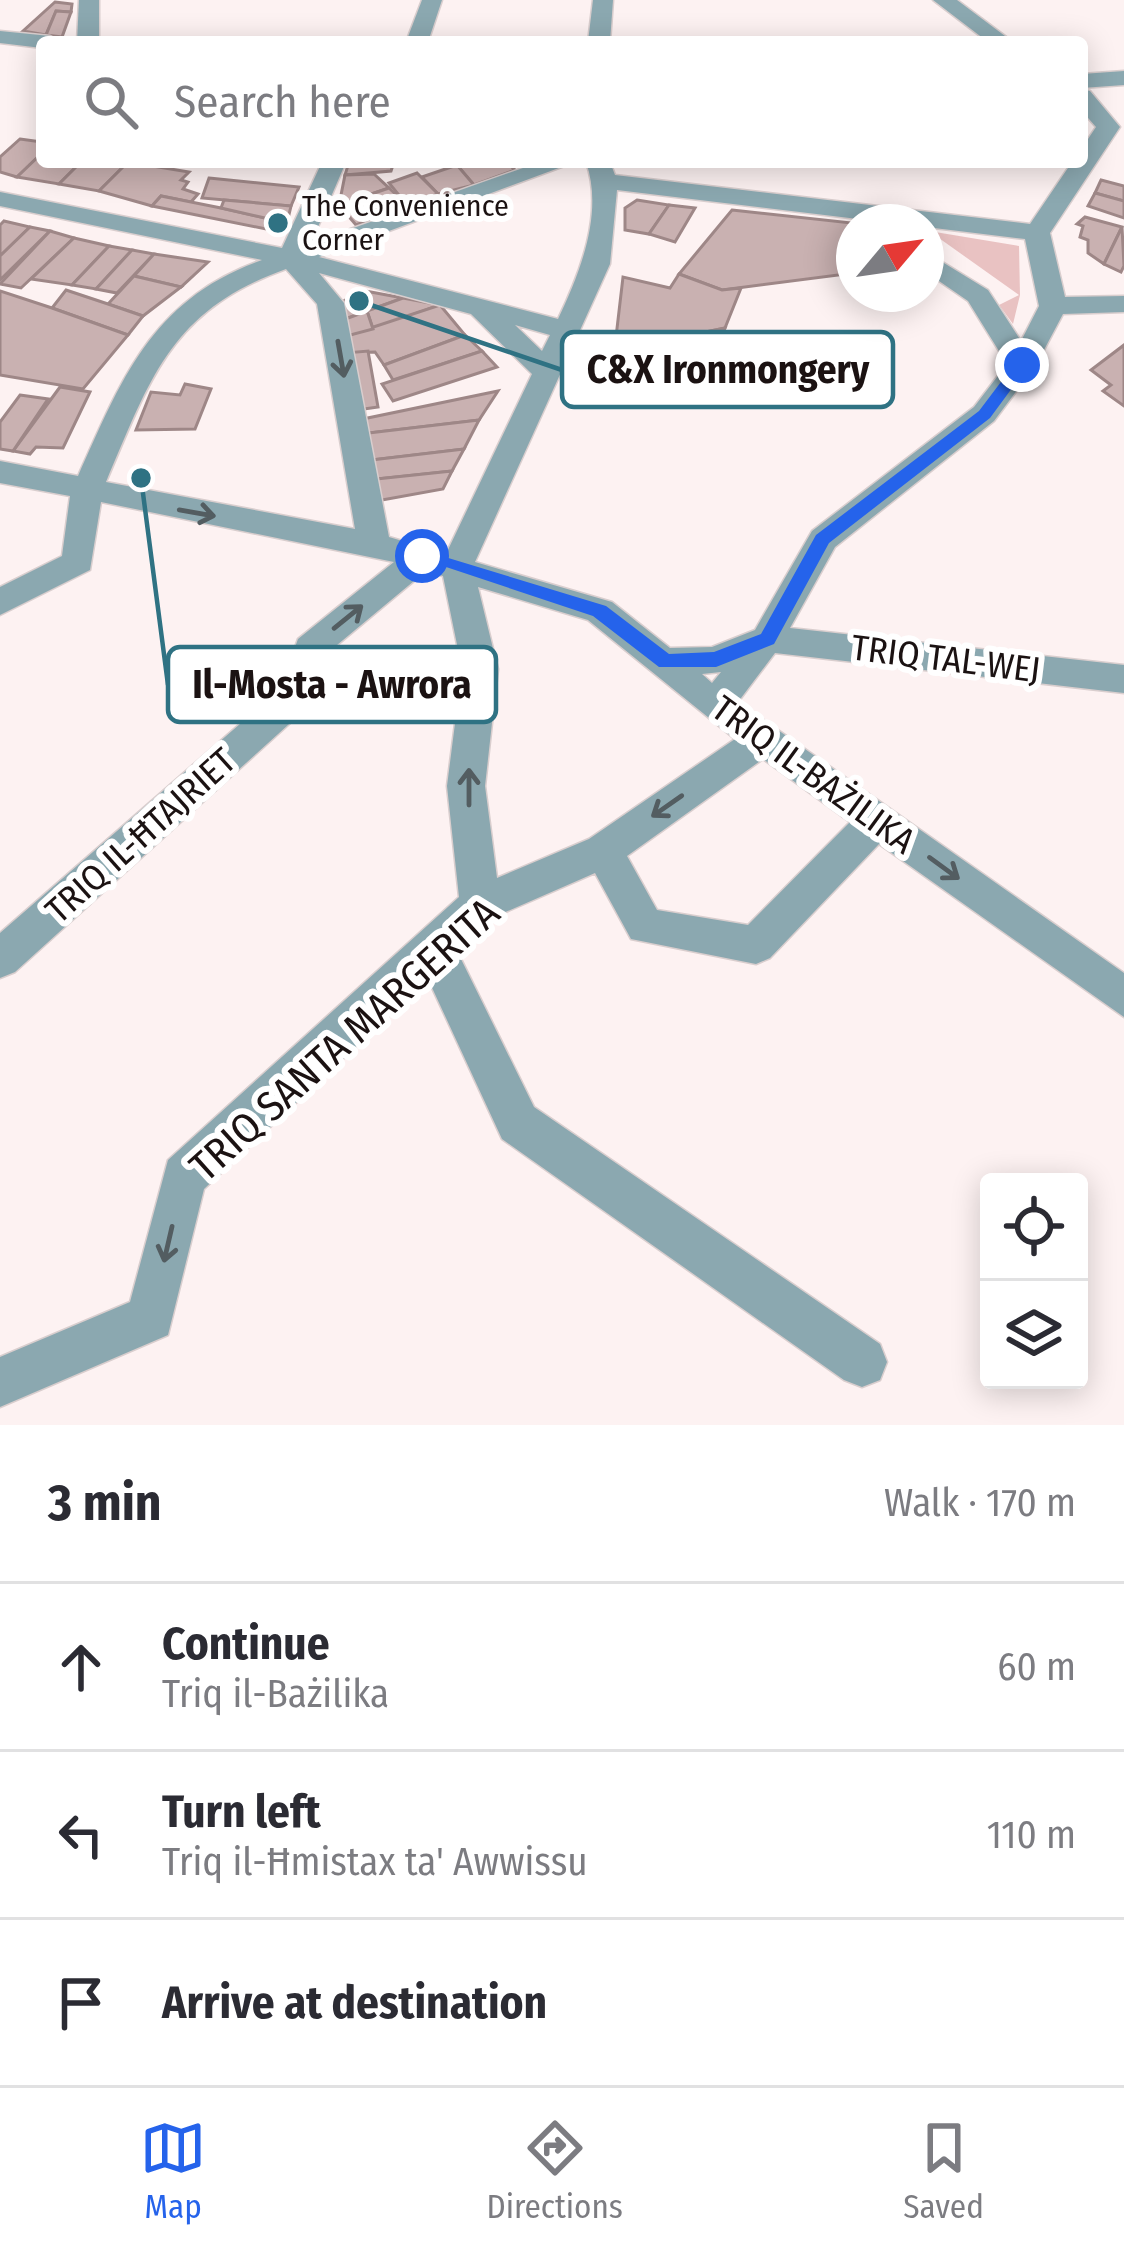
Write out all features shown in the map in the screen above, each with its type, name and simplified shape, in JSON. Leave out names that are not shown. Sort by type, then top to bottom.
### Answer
[{"type":"street","points":[[88,36],[89,0]]},
{"type":"street","points":[[419,36],[432,0]]},
{"type":"street","points":[[599,36],[603,0]]},
{"type":"street","points":[[944,0],[993,36]]},
{"type":"street","points":[[992,4],[993,36]]},
{"type":"street","points":[[0,37],[36,41]]},
{"type":"street","points":[[1088,81],[1124,78]]},
{"type":"street","points":[[1088,101],[1116,126],[1088,163]]},
{"type":"street","points":[[291,258],[331,168]]},
{"type":"street","points":[[0,602],[78,562],[86,493],[142,365],[184,315],[236,278],[546,168]]},
{"type":"street","points":[[715,705],[767,639],[823,539],[984,414],[1022,365],[1053,306],[1036,233],[1085,168]]},
{"type":"street","points":[[602,171],[836,211]]},
{"type":"street","name":"TRIQ IL-ĦTAJRIET","points":[[0,959],[296,696],[310,648],[440,561],[547,372],[597,264],[602,171]]},
{"type":"street","points":[[0,199],[291,258],[566,330]]},
{"type":"street","points":[[944,223],[1036,233]]},
{"type":"street","points":[[291,258],[331,303],[374,544]]},
{"type":"street","points":[[944,272],[978,296],[1022,365]]},
{"type":"street","points":[[1053,306],[1124,304]]},
{"type":"street","points":[[480,307],[547,372]]},
{"type":"street","name":"TRIQ IL-BAŻILIKA","points":[[0,472],[86,493],[374,544],[600,611],[715,705],[1124,997]]},
{"type":"street","points":[[440,561],[481,669],[466,786],[480,904]]},
{"type":"street","points":[[665,662],[716,660],[767,639]]},
{"type":"street","name":"TRIQ TAL-WEJ","points":[[767,639],[1124,679]]},
{"type":"street","name":"TRIQ SANTA MARGERITA","points":[[0,1382],[151,1318],[184,1176],[480,904],[603,851],[763,739]]},
{"type":"street","points":[[603,851],[646,926],[755,945],[877,820]]},
{"type":"street","points":[[434,947],[518,1123],[862,1363]]},
{"type":"shaded area","points":[[944,234],[1019,246],[1020,295],[1013,324],[999,305],[1019,295],[944,242]]},
{"type":"building","points":[[55,2],[72,4],[71,12],[56,11],[46,35],[23,31]]},
{"type":"building","points":[[56,11],[71,12],[62,36],[46,35]]},
{"type":"building","points":[[20,139],[36,141],[36,159],[17,177],[0,172],[0,157]]},
{"type":"building","points":[[36,159],[36,168],[75,168],[59,184],[17,177]]},
{"type":"building","points":[[75,168],[122,168],[99,191],[59,184]]},
{"type":"building","points":[[122,168],[165,168],[189,172],[181,180],[188,182],[183,189],[198,194],[191,202],[161,196],[152,206],[99,191]]},
{"type":"building","points":[[347,168],[392,168],[391,171],[345,175]]},
{"type":"building","points":[[459,168],[515,170],[474,185]]},
{"type":"building","points":[[460,168],[474,185],[438,194],[422,177]]},
{"type":"building","points":[[417,173],[438,194],[407,205],[389,183]]},
{"type":"building","points":[[374,174],[389,188],[339,205],[345,175]]},
{"type":"building","points":[[209,178],[299,187],[291,206],[202,198]]},
{"type":"building","points":[[1101,180],[1124,186],[1124,201],[1095,193]]},
{"type":"building","points":[[389,188],[407,205],[356,225],[339,205]]},
{"type":"building","points":[[1095,193],[1124,201],[1124,218],[1088,206]]},
{"type":"building","points":[[161,196],[287,223],[271,230],[152,206]]},
{"type":"building","points":[[224,200],[291,206],[287,223],[221,208]]},
{"type":"building","points":[[637,200],[669,205],[649,234],[625,230],[625,208]]},
{"type":"building","points":[[669,205],[695,208],[675,242],[649,234]]},
{"type":"building","points":[[732,210],[836,221],[836,275],[722,290],[679,274]]},
{"type":"building","points":[[1085,217],[1122,227],[1104,264],[1088,253],[1088,240],[1080,237],[1083,226],[1077,224]]},
{"type":"building","points":[[4,221],[30,227],[0,256],[0,225]]},
{"type":"building","points":[[30,227],[50,231],[0,280],[0,256]]},
{"type":"building","points":[[1122,227],[1124,266],[1121,272],[1104,264]]},
{"type":"building","points":[[50,231],[74,238],[21,288],[0,284]]},
{"type":"building","points":[[74,238],[109,246],[72,285],[31,279]]},
{"type":"building","points":[[109,246],[132,250],[96,289],[72,285]]},
{"type":"building","points":[[132,250],[154,254],[117,293],[96,289]]},
{"type":"building","points":[[154,254],[208,262],[181,287],[134,276]]},
{"type":"building","points":[[679,274],[722,290],[741,288],[725,328],[652,343],[616,337],[623,277],[670,288]]},
{"type":"building","points":[[134,276],[181,287],[143,316],[108,304]]},
{"type":"building","points":[[66,290],[143,316],[128,335],[52,308]]},
{"type":"building","points":[[360,290],[403,298],[340,321],[338,305]]},
{"type":"building","points":[[0,291],[128,335],[83,389],[0,375]]},
{"type":"building","points":[[403,298],[440,305],[373,329],[367,311]]},
{"type":"building","points":[[440,305],[465,335],[384,365],[375,352],[345,353],[343,337]]},
{"type":"building","points":[[367,311],[373,329],[343,337],[340,321]]},
{"type":"building","points":[[725,328],[705,379],[605,357],[616,337],[652,343]]},
{"type":"building","points":[[465,335],[482,351],[393,380],[384,365]]},
{"type":"building","points":[[1124,345],[1124,406],[1103,391],[1111,385],[1091,370]]},
{"type":"building","points":[[368,351],[378,407],[350,411],[345,353]]},
{"type":"building","points":[[482,351],[497,367],[393,401],[382,384]]},
{"type":"building","points":[[185,384],[211,389],[195,429],[136,430],[151,392],[180,395]]},
{"type":"building","points":[[60,387],[90,392],[63,448],[36,447],[30,454],[13,451]]},
{"type":"building","points":[[498,391],[479,420],[360,434],[358,420]]},
{"type":"building","points":[[20,395],[48,399],[13,451],[0,449],[0,422]]},
{"type":"building","points":[[479,420],[464,449],[363,461],[360,434]]},
{"type":"building","points":[[464,449],[452,471],[367,480],[363,461]]},
{"type":"building","points":[[452,471],[443,489],[371,502],[367,480]]},
{"type":"place","name":"The Convenience Corner","points":[[278,223]]},
{"type":"place","name":"C&X Ironmongery","points":[[359,301]]},
{"type":"place","name":"Il-Mosta - Awrora","points":[[141,478]]},
{"type":"route","points":[[422,556],[600,611],[665,662],[716,660],[767,639],[823,539],[984,414],[1022,365]]}]
